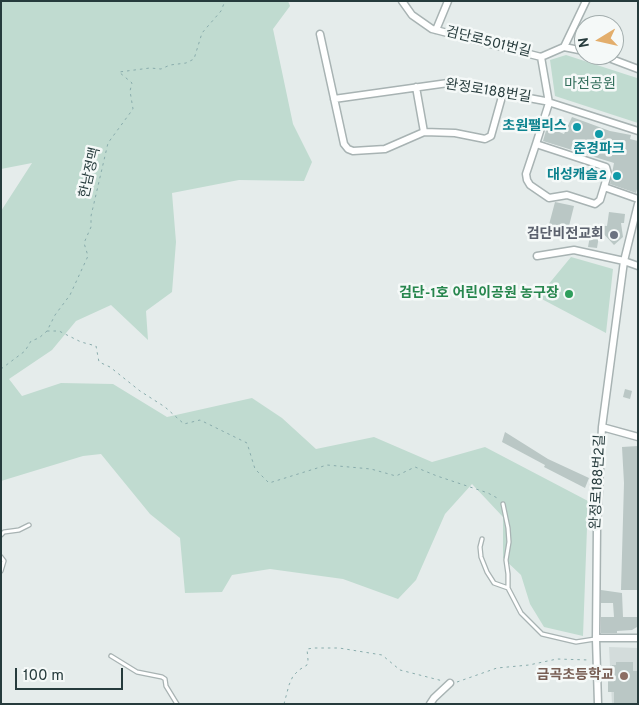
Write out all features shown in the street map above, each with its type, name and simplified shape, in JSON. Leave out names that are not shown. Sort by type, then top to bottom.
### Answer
[{"type":"street","name":"검단로501번길","points":[[402,1],[412,15],[436,30],[541,57],[564,47]]},
{"type":"street","points":[[436,30],[448,1]]},
{"type":"street","points":[[574,49],[564,47],[586,1]]},
{"type":"street","points":[[320,34],[344,144],[353,151],[385,149],[424,132],[455,133],[485,139],[491,136],[503,94]]},
{"type":"street","points":[[536,144],[606,167],[608,174],[600,200],[595,204],[567,195],[549,198],[530,185],[527,180],[526,174],[549,103],[541,57]]},
{"type":"street","points":[[624,64],[638,69]]},
{"type":"street","name":"완정로188번길","points":[[334,99],[448,83],[549,103],[638,131]]},
{"type":"street","points":[[416,87],[424,132]]},
{"type":"street","points":[[604,187],[638,199]]},
{"type":"street","points":[[624,261],[638,204]]},
{"type":"street","points":[[537,256],[574,250],[638,266]]},
{"type":"street","name":"완정로188번2길","points":[[598,704],[596,638],[597,527],[602,427],[624,261]]},
{"type":"street","points":[[602,427],[638,437]]},
{"type":"street","points":[[596,638],[638,638]]},
{"type":"street","points":[[430,704],[450,683]]},
{"type":"lane","points":[[503,504],[509,542],[506,560],[508,588],[521,613],[542,634],[576,642],[596,638]]},
{"type":"lane","points":[[1,535],[4,532],[19,530],[28,525]]},
{"type":"lane","points":[[482,539],[480,547],[481,557],[486,572],[494,583],[508,588]]},
{"type":"lane","points":[[1,557],[4,561],[1,571]]},
{"type":"lane","points":[[111,656],[137,672],[162,677],[177,704]]},
{"type":"path","name":"한남정맥","points":[[1,369],[25,351],[30,341],[39,338],[47,331],[55,315],[70,295],[88,256],[84,243],[91,227],[91,216],[108,143],[133,109],[130,91],[132,83],[119,72],[150,68],[161,69],[170,65],[186,64],[194,58],[202,33],[221,11],[225,1]]},
{"type":"path","points":[[47,331],[59,331],[81,342],[96,346],[99,362],[110,367],[140,391],[165,406],[184,424],[200,420],[247,443],[255,469],[269,483],[327,465],[371,469],[396,476],[415,467],[497,497],[503,504]]},
{"type":"path","points":[[284,704],[288,685],[293,676],[307,665],[307,649],[314,648],[339,648],[382,655],[400,670],[450,683],[470,678],[489,670],[557,659],[581,659],[597,662]]},
{"type":"shaded area","name":"금곡초등학교","points":[[609,647],[638,648],[638,704],[612,704]]},
{"type":"green space","points":[[1,1],[288,1],[290,6],[273,29],[293,124],[312,162],[304,181],[239,180],[172,193],[176,242],[172,292],[146,311],[148,340],[111,305],[76,321],[52,350],[9,379],[22,396],[61,383],[113,384],[167,417],[252,398],[282,418],[316,449],[374,437],[432,462],[485,447],[588,501],[583,636],[544,627],[530,604],[521,575],[503,558],[503,517],[472,484],[445,514],[416,580],[398,599],[343,579],[270,569],[232,575],[222,592],[185,593],[180,538],[150,514],[101,454],[83,456],[1,481],[1,211],[32,163],[1,169]]},
{"type":"green space","name":"마전공원","points":[[566,55],[574,58],[574,65],[597,65],[637,78],[638,123],[555,96],[550,60]]},
{"type":"green space","points":[[571,257],[613,269],[606,333],[538,297]]},
{"type":"building","points":[[572,117],[610,131],[631,135],[630,139],[638,141],[638,185],[636,193],[610,184],[614,163],[543,141],[547,127],[564,134]]},
{"type":"building","points":[[555,202],[574,206],[566,238],[553,234],[552,238],[546,236]]},
{"type":"building","points":[[609,212],[625,214],[624,223],[621,223],[623,237],[614,245],[600,230],[597,248],[588,247],[592,225],[607,226]]},
{"type":"building","points":[[625,389],[632,391],[630,399],[623,397]]},
{"type":"building","points":[[505,432],[548,459],[589,478],[585,488],[544,467],[545,465],[502,442]]},
{"type":"building","points":[[638,446],[638,590],[621,590],[624,483],[622,447]]},
{"type":"building","points":[[601,590],[622,593],[623,617],[637,617],[637,627],[632,630],[617,631],[617,633],[601,633],[601,617],[614,617],[613,603],[601,603]]},
{"type":"building","name":"금곡초등학교","points":[[616,662],[633,662],[633,671],[637,671],[637,704],[614,704],[614,692],[608,692],[608,669],[612,669],[612,665],[616,665]]},
{"type":"place","name":"초원팰리스","points":[[577,127]]},
{"type":"place","name":"준경파크","points":[[599,134]]},
{"type":"place","name":"대성캐슬2","points":[[617,176]]},
{"type":"place","name":"검단비전교회","points":[[614,235]]},
{"type":"place","name":"검단-1호 어린이공원 농구장","points":[[569,294]]},
{"type":"place","name":"금곡초등학교","points":[[624,676]]}]
